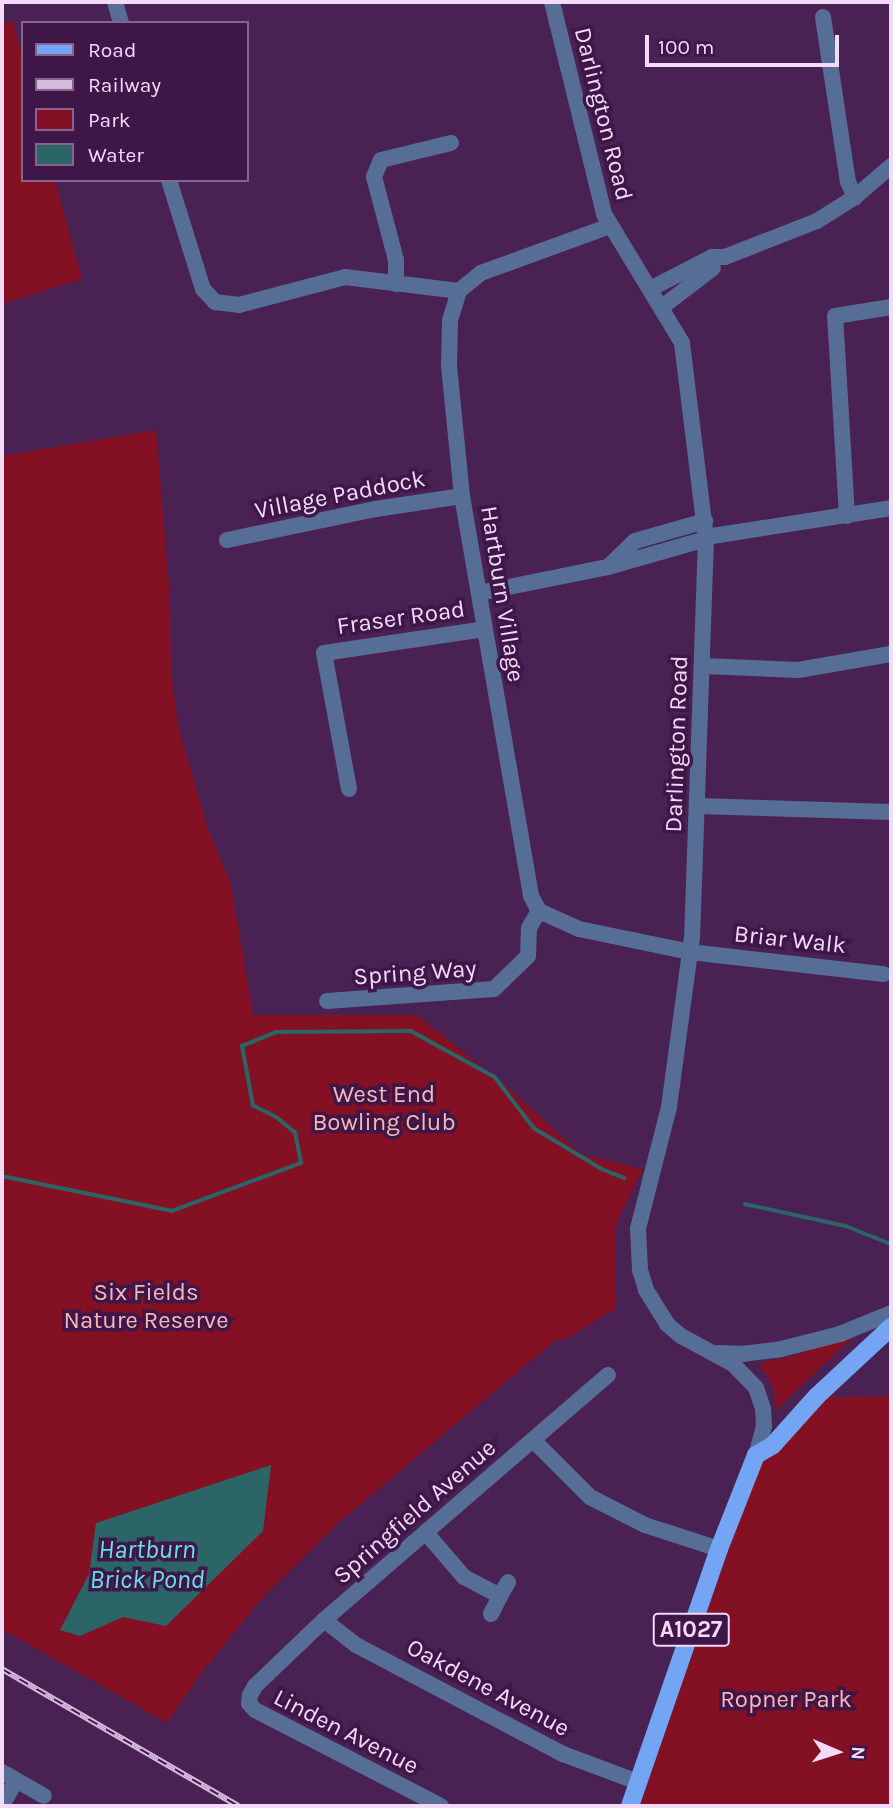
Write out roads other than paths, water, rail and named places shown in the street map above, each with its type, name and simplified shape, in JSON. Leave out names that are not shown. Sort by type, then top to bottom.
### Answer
[{"type":"main road","points":[[756,1455],[773,1445],[817,1396],[891,1327]]},
{"type":"main road","name":"A1027","points":[[630,1806],[719,1549],[756,1455]]},
{"type":"street","points":[[115,2],[120,21]]},
{"type":"street","name":"Darlington Road","points":[[552,2],[595,183],[610,226],[682,343],[706,533],[698,806],[690,952],[669,1107],[638,1229],[637,1247],[646,1290],[660,1315],[681,1336],[733,1364],[756,1388],[763,1408],[764,1426],[756,1455]]},
{"type":"street","points":[[823,17],[848,182],[855,197]]},
{"type":"street","points":[[396,284],[396,260],[374,177],[382,160],[451,143]]},
{"type":"street","points":[[662,307],[724,257],[817,221],[855,197],[891,166]]},
{"type":"street","points":[[170,182],[203,289],[215,302],[239,305],[345,277],[459,291],[469,280],[490,269],[610,226]]},
{"type":"street","points":[[650,289],[712,257],[724,257]]},
{"type":"street","name":"Hartburn Village","points":[[459,291],[452,305],[448,343],[462,496],[527,884],[539,911]]},
{"type":"street","points":[[847,516],[835,316],[891,307]]},
{"type":"street","name":"Village Paddock","points":[[227,540],[376,509],[462,496]]},
{"type":"street","points":[[480,593],[608,568],[627,555],[635,541],[667,532],[706,533],[891,508]]},
{"type":"street","points":[[667,532],[670,550]]},
{"type":"street","points":[[627,555],[670,550],[706,533]]},
{"type":"street","name":"Fraser Road","points":[[349,789],[324,653],[484,629]]},
{"type":"street","points":[[703,666],[798,670],[891,654]]},
{"type":"street","points":[[698,806],[891,812]]},
{"type":"street","points":[[539,911],[579,929],[690,952]]},
{"type":"street","name":"Spring Way","points":[[327,1001],[494,989],[528,956],[529,928],[539,911]]},
{"type":"street","name":"Briar Walk","points":[[690,952],[884,974]]},
{"type":"street","points":[[716,1353],[742,1354],[781,1349],[840,1334],[891,1313]]},
{"type":"street","name":"Springfield Avenue","points":[[255,1686],[324,1620],[427,1534],[608,1375]]},
{"type":"street","points":[[533,1440],[590,1497],[645,1525],[719,1549]]},
{"type":"street","points":[[427,1534],[464,1577],[504,1589],[491,1614]]},
{"type":"street","name":"Oakdene Avenue","points":[[324,1620],[356,1645],[563,1754],[638,1783]]},
{"type":"street","name":"Linden Avenue","points":[[255,1686],[249,1703],[255,1710],[441,1806]]},
{"type":"street","points":[[2,1805],[9,1776],[44,1796]]},
{"type":"water","name":"Hartburn Brick Pond","points":[[271,1465],[263,1531],[166,1626],[123,1617],[80,1636],[60,1630],[89,1574],[96,1523]]},
{"type":"waterway","points":[[2,1176],[172,1211],[301,1163],[295,1133],[277,1118],[253,1106],[242,1046],[276,1032],[411,1031],[495,1077],[534,1128],[602,1169],[624,1178]]},
{"type":"waterway","points":[[745,1204],[846,1226],[891,1244]]},
{"type":"railway","points":[[2,1669],[238,1806]]},
{"type":"park label","name":"West End Bowling Club","points":[[384,1109]]},
{"type":"park label","name":"Six Fields Nature Reserve","points":[[146,1307]]},
{"type":"park label","name":"Ropner Park","points":[[786,1700]]}]
